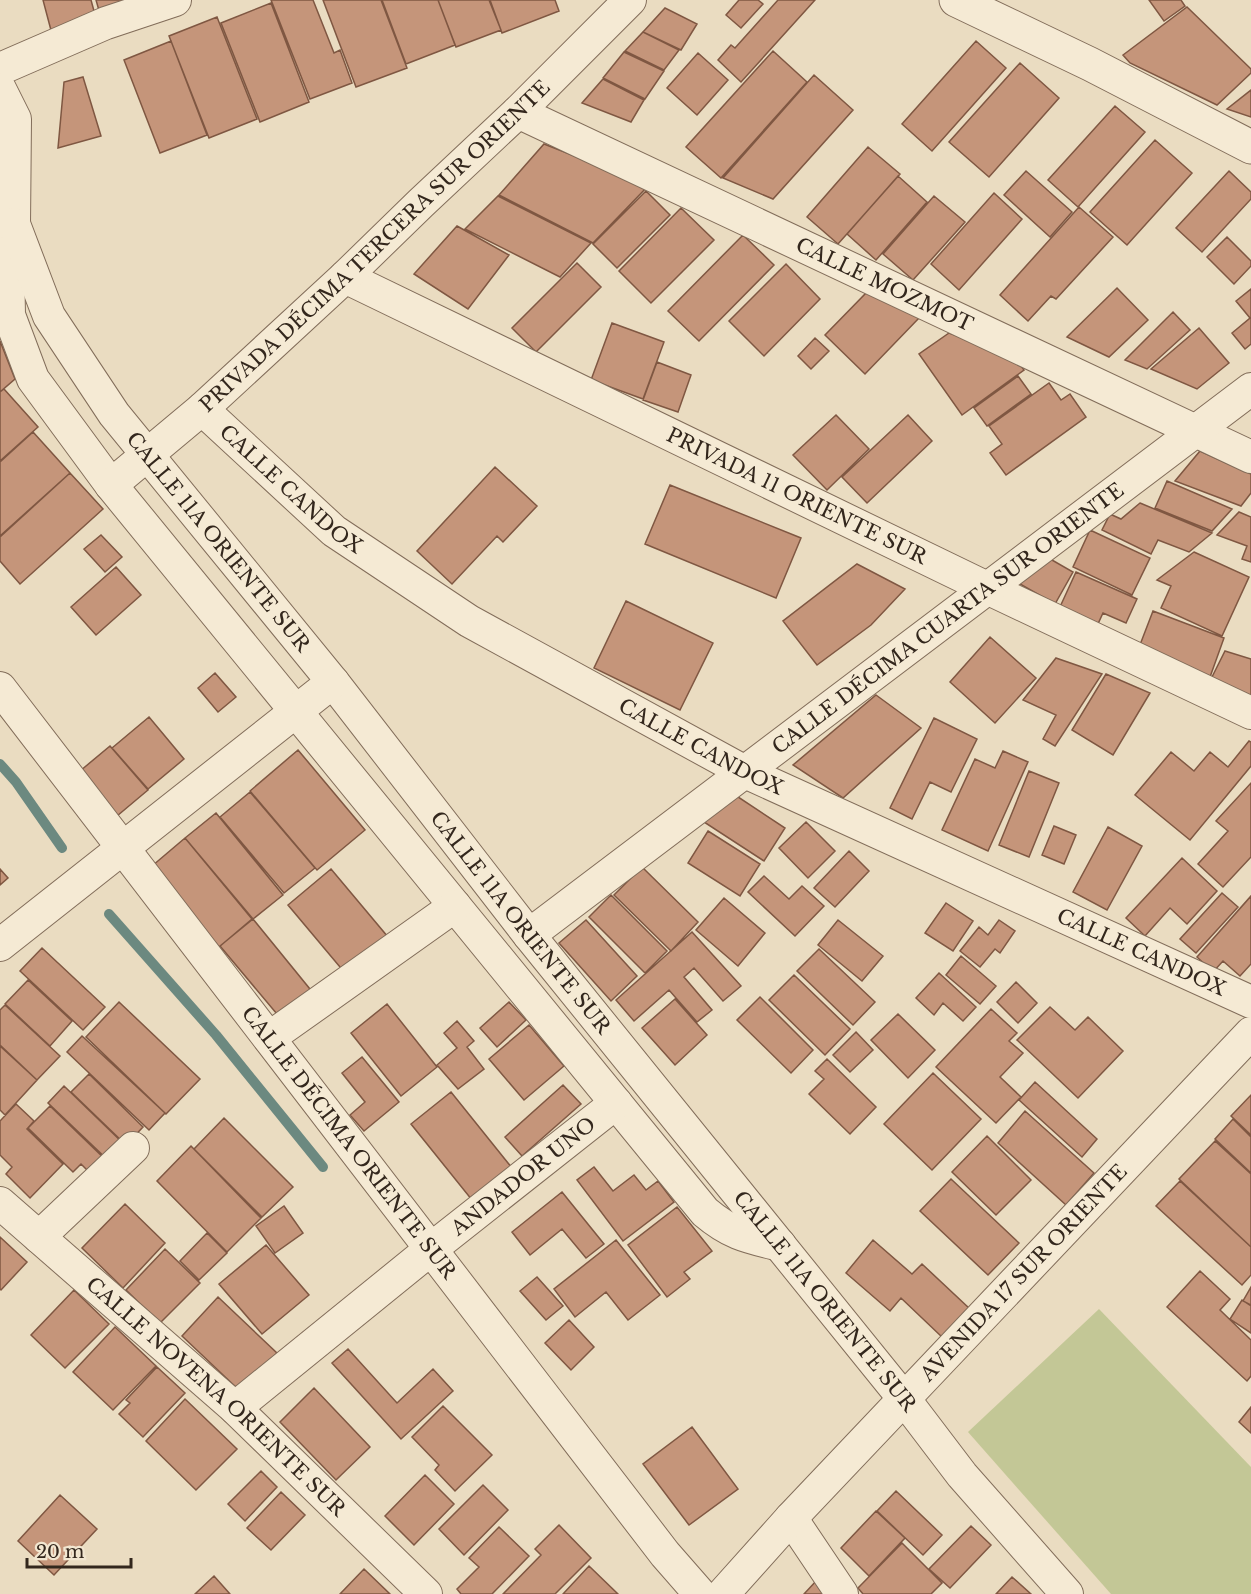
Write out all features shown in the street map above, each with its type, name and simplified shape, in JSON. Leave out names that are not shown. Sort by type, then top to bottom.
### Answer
[{"type":"street","points":[[0,69],[106,24],[175,0]]},
{"type":"street","name":"PRIVADA DÉCIMA TERCERA SUR ORIENTE","points":[[111,485],[202,409],[345,278],[518,112],[630,0]]},
{"type":"street","points":[[956,0],[1090,64],[1251,147]]},
{"type":"street","name":"CALLE 11A ORIENTE SUR","points":[[0,89],[15,118],[8,181],[14,224],[49,316],[114,414],[333,682],[528,935],[780,1245],[962,1475],[1067,1594]]},
{"type":"street","name":"CALLE MOZMOT","points":[[518,112],[1251,456]]},
{"type":"street","name":"CALLE 11A ORIENTE SUR","points":[[14,224],[8,260],[9,315],[33,379],[111,485],[705,1212],[722,1227],[743,1236],[780,1245]]},
{"type":"street","name":"PRIVADA 11 ORIENTE SUR","points":[[345,278],[1251,713]]},
{"type":"street","name":"CALLE DÉCIMA CUARTA SUR ORIENTE","points":[[528,935],[1251,389]]},
{"type":"street","name":"CALLE CANDOX","points":[[202,409],[334,531],[469,621],[745,772],[1251,1002]]},
{"type":"street","points":[[79,441],[114,414]]},
{"type":"street","points":[[0,945],[333,682]]},
{"type":"street","name":"CALLE DÉCIMA ORIENTE SUR","points":[[0,688],[665,1554],[700,1594]]},
{"type":"street","points":[[270,1038],[455,906]]},
{"type":"street","name":"AVENIDA 17 SUR ORIENTE","points":[[723,1594],[791,1518],[1251,1033]]},
{"type":"street","name":"ANDADOR UNO","points":[[235,1408],[616,1103]]},
{"type":"street","points":[[39,1237],[133,1148]]},
{"type":"street","name":"CALLE NOVENA ORIENTE SUR","points":[[0,1203],[235,1408],[426,1594]]},
{"type":"street","points":[[791,1518],[842,1594]]},
{"type":"green space","points":[[1099,1309],[1251,1467],[1251,1594],[1111,1594],[968,1432]]},
{"type":"building","points":[[43,0],[91,0],[97,22],[52,34]]},
{"type":"building","points":[[96,0],[129,0],[100,14]]},
{"type":"building","points":[[271,0],[313,0],[334,53],[340,50],[352,83],[310,99]]},
{"type":"building","points":[[323,0],[381,0],[407,68],[356,87]]},
{"type":"building","points":[[382,0],[438,0],[455,45],[406,64]]},
{"type":"building","points":[[438,0],[489,0],[501,30],[456,47]]},
{"type":"building","points":[[490,0],[555,0],[559,11],[502,33]]},
{"type":"building","points":[[739,0],[758,0],[763,4],[741,28],[726,15]]},
{"type":"building","points":[[778,0],[815,0],[741,82],[718,60],[731,45],[735,48]]},
{"type":"building","points":[[1149,0],[1181,0],[1185,6],[1164,21]]},
{"type":"building","points":[[271,3],[309,102],[260,122],[221,23]]},
{"type":"building","points":[[1187,7],[1251,69],[1251,73],[1217,105],[1130,63],[1123,55]]},
{"type":"building","points":[[665,8],[697,24],[681,50],[643,32]]},
{"type":"building","points":[[217,17],[257,119],[209,138],[169,36]]},
{"type":"building","points":[[643,32],[679,50],[664,70],[625,51]]},
{"type":"building","points":[[171,41],[207,135],[160,153],[124,60]]},
{"type":"building","points":[[976,41],[1006,68],[932,151],[902,124]]},
{"type":"building","points":[[773,51],[807,82],[721,178],[686,147]]},
{"type":"building","points":[[624,52],[664,71],[645,99],[603,78]]},
{"type":"building","points":[[698,53],[728,80],[697,115],[667,88]]},
{"type":"building","points":[[1020,63],[1059,98],[989,177],[949,142]]},
{"type":"building","points":[[814,75],[853,110],[773,199],[723,178]]},
{"type":"building","points":[[83,77],[101,136],[58,148],[64,82]]},
{"type":"building","points":[[603,79],[644,100],[631,122],[582,103]]},
{"type":"building","points":[[1251,90],[1251,117],[1227,109]]},
{"type":"building","points":[[1115,106],[1145,132],[1078,207],[1048,180]]},
{"type":"building","points":[[1155,140],[1192,173],[1127,245],[1090,212]]},
{"type":"building","points":[[544,144],[649,185],[593,243],[499,195]]},
{"type":"building","points":[[868,147],[900,174],[838,244],[807,217]]},
{"type":"building","points":[[1026,171],[1072,212],[1050,237],[1004,195]]},
{"type":"building","points":[[1229,171],[1251,192],[1251,199],[1202,252],[1176,228]]},
{"type":"building","points":[[898,176],[927,202],[876,260],[847,234]]},
{"type":"building","points":[[646,191],[670,215],[617,268],[593,244]]},
{"type":"building","points":[[994,193],[1022,219],[959,290],[931,264]]},
{"type":"building","points":[[498,196],[591,243],[560,277],[465,229]]},
{"type":"building","points":[[934,196],[965,222],[913,280],[883,254]]},
{"type":"building","points":[[1079,207],[1113,237],[1056,299],[1051,296],[1028,321],[1000,295]]},
{"type":"building","points":[[681,208],[714,240],[651,303],[619,271]]},
{"type":"building","points":[[457,226],[509,255],[468,309],[414,274]]},
{"type":"building","points":[[743,235],[774,265],[699,341],[668,311]]},
{"type":"building","points":[[1227,237],[1251,261],[1251,266],[1234,284],[1207,257]]},
{"type":"building","points":[[577,263],[601,287],[536,352],[512,328]]},
{"type":"building","points":[[786,264],[820,299],[764,356],[729,321]]},
{"type":"building","points":[[1117,288],[1148,320],[1109,357],[1067,337]]},
{"type":"building","points":[[1251,289],[1251,344],[1245,349],[1232,333],[1250,318],[1236,301]]},
{"type":"building","points":[[868,291],[920,317],[865,374],[825,335]]},
{"type":"building","points":[[1173,312],[1190,330],[1147,369],[1125,360]]},
{"type":"building","points":[[612,323],[664,342],[643,399],[591,380]]},
{"type":"building","points":[[1199,328],[1229,363],[1197,389],[1151,369]]},
{"type":"building","points":[[949,333],[1013,355],[1024,370],[962,415],[919,354]]},
{"type":"building","points":[[815,338],[829,351],[811,369],[798,356]]},
{"type":"building","points":[[0,341],[15,379],[0,392]]},
{"type":"building","points":[[657,362],[691,375],[678,412],[643,400]]},
{"type":"building","points":[[1018,376],[1031,394],[987,426],[974,408]]},
{"type":"building","points":[[1049,383],[1061,400],[1070,394],[1086,417],[1006,475],[990,453],[1002,444],[989,426]]},
{"type":"building","points":[[4,389],[38,427],[0,461],[0,392]]},
{"type":"building","points":[[836,415],[869,449],[827,490],[793,455]]},
{"type":"building","points":[[908,415],[932,441],[867,503],[842,477]]},
{"type":"building","points":[[33,432],[70,473],[0,536],[0,462]]},
{"type":"building","points":[[1200,451],[1251,474],[1251,493],[1241,506],[1175,481]]},
{"type":"building","points":[[495,467],[537,506],[503,542],[497,536],[452,584],[417,551]]},
{"type":"building","points":[[70,473],[103,509],[20,584],[0,561],[0,537]]},
{"type":"building","points":[[1167,481],[1232,509],[1212,531],[1155,508]]},
{"type":"building","points":[[670,485],[801,538],[776,598],[645,544]]},
{"type":"building","points":[[1140,503],[1212,533],[1189,552],[1158,540],[1151,554],[1102,530],[1110,514],[1121,519]]},
{"type":"building","points":[[1239,512],[1251,517],[1251,562],[1242,559],[1247,546],[1217,535]]},
{"type":"building","points":[[1090,530],[1150,558],[1132,595],[1073,567]]},
{"type":"building","points":[[101,535],[122,557],[105,572],[84,549]]},
{"type":"building","points":[[1038,552],[1073,572],[1055,604],[1020,584]]},
{"type":"building","points":[[1194,552],[1249,577],[1222,636],[1161,608],[1171,586],[1157,580]]},
{"type":"building","points":[[857,564],[905,589],[871,625],[817,665],[783,621]]},
{"type":"building","points":[[116,567],[141,595],[96,635],[71,607]]},
{"type":"building","points":[[1076,572],[1137,599],[1126,623],[1103,613],[1097,626],[1059,609]]},
{"type":"building","points":[[626,601],[713,643],[680,710],[594,668]]},
{"type":"building","points":[[1153,611],[1224,638],[1210,677],[1138,650]]},
{"type":"building","points":[[990,637],[1036,678],[995,723],[950,682]]},
{"type":"building","points":[[1225,651],[1251,659],[1251,702],[1208,685]]},
{"type":"building","points":[[1056,658],[1102,674],[1055,746],[1043,739],[1056,715],[1023,700]]},
{"type":"building","points":[[215,673],[236,697],[218,712],[198,688]]},
{"type":"building","points":[[1106,674],[1150,693],[1113,755],[1072,730]]},
{"type":"building","points":[[876,695],[921,728],[843,798],[793,765]]},
{"type":"building","points":[[149,717],[184,759],[148,789],[112,748]]},
{"type":"building","points":[[934,718],[977,739],[951,792],[930,782],[912,819],[890,808]]},
{"type":"building","points":[[1249,741],[1251,742],[1251,766],[1190,840],[1135,795],[1171,752],[1194,771],[1210,752],[1228,767]]},
{"type":"building","points":[[110,746],[148,790],[117,816],[80,771]]},
{"type":"building","points":[[298,750],[365,830],[317,870],[250,791]]},
{"type":"building","points":[[1003,751],[1028,762],[988,851],[942,830],[975,759],[995,768]]},
{"type":"building","points":[[1029,771],[1059,783],[1029,857],[999,845]]},
{"type":"building","points":[[1251,783],[1251,857],[1223,887],[1198,864],[1228,831],[1216,821]]},
{"type":"building","points":[[726,789],[785,828],[764,861],[704,822]]},
{"type":"building","points":[[250,792],[315,868],[284,893],[220,817]]},
{"type":"building","points":[[216,813],[283,895],[253,919],[185,838]]},
{"type":"building","points":[[806,822],[835,851],[808,878],[779,848]]},
{"type":"building","points":[[1054,826],[1076,835],[1064,864],[1042,855]]},
{"type":"building","points":[[1108,827],[1142,846],[1107,910],[1073,892]]},
{"type":"building","points":[[708,831],[760,864],[740,896],[688,863]]},
{"type":"building","points":[[185,838],[252,919],[219,947],[152,866]]},
{"type":"building","points":[[849,851],[869,871],[835,907],[814,888]]},
{"type":"building","points":[[1182,858],[1217,891],[1187,924],[1170,908],[1145,936],[1126,918]]},
{"type":"building","points":[[642,867],[698,922],[671,951],[614,895]]},
{"type":"building","points":[[0,869],[8,878],[0,885]]},
{"type":"building","points":[[331,869],[388,937],[345,973],[288,905]]},
{"type":"building","points":[[764,876],[789,899],[802,886],[824,906],[795,936],[748,892]]},
{"type":"building","points":[[1222,893],[1238,907],[1196,953],[1180,939]]},
{"type":"building","points":[[611,895],[667,951],[645,973],[589,917]]},
{"type":"building","points":[[1251,896],[1251,964],[1240,976],[1223,961],[1213,972],[1197,957]]},
{"type":"building","points":[[724,898],[765,933],[738,966],[696,930]]},
{"type":"building","points":[[946,903],[973,921],[953,951],[925,933]]},
{"type":"building","points":[[253,919],[314,994],[282,1020],[220,946]]},
{"type":"building","points":[[586,920],[637,976],[611,1001],[559,943]]},
{"type":"building","points":[[838,920],[883,956],[862,981],[818,945]]},
{"type":"building","points":[[999,920],[1015,931],[1000,953],[995,949],[980,967],[960,951],[979,927],[988,935]]},
{"type":"building","points":[[692,932],[741,986],[723,1001],[694,968],[684,977],[712,1010],[697,1022],[669,990],[634,1021],[616,1000]]},
{"type":"building","points":[[42,948],[105,1007],[83,1030],[20,971]]},
{"type":"building","points":[[819,949],[875,1002],[853,1025],[797,971]]},
{"type":"building","points":[[961,956],[996,986],[980,1004],[946,975]]},
{"type":"building","points":[[939,973],[976,1007],[963,1021],[943,1003],[934,1015],[916,998]]},
{"type":"building","points":[[794,975],[850,1029],[825,1055],[769,1000]]},
{"type":"building","points":[[28,980],[72,1021],[50,1046],[5,1004]]},
{"type":"building","points":[[1016,982],[1037,1003],[1018,1023],[997,1002]]},
{"type":"building","points":[[760,997],[813,1050],[791,1073],[737,1020]]},
{"type":"building","points":[[675,999],[707,1035],[675,1065],[642,1028]]},
{"type":"building","points":[[119,1002],[200,1079],[166,1114],[86,1037]]},
{"type":"building","points":[[509,1002],[526,1020],[497,1047],[480,1028]]},
{"type":"building","points":[[387,1004],[437,1067],[401,1096],[351,1033]]},
{"type":"building","points":[[5,1005],[60,1056],[37,1080],[0,1045],[0,1010]]},
{"type":"building","points":[[1050,1007],[1075,1030],[1088,1017],[1123,1051],[1078,1098],[1017,1040]]},
{"type":"building","points":[[991,1009],[1017,1033],[1009,1041],[1023,1053],[1000,1077],[1021,1097],[996,1123],[936,1067]]},
{"type":"building","points":[[898,1014],[935,1050],[908,1078],[871,1040]]},
{"type":"building","points":[[457,1021],[474,1041],[467,1047],[484,1069],[458,1089],[437,1065],[457,1048],[444,1033]]},
{"type":"building","points":[[529,1025],[564,1066],[524,1100],[489,1059]]},
{"type":"building","points":[[856,1032],[873,1050],[850,1072],[833,1055]]},
{"type":"building","points":[[82,1036],[165,1113],[149,1130],[67,1052]]},
{"type":"building","points":[[0,1046],[37,1080],[5,1115],[0,1110]]},
{"type":"building","points":[[362,1057],[399,1102],[364,1131],[350,1115],[365,1102],[342,1073]]},
{"type":"building","points":[[827,1059],[876,1107],[850,1134],[809,1094],[824,1079],[815,1071]]},
{"type":"building","points":[[933,1073],[981,1119],[932,1170],[884,1124]]},
{"type":"building","points":[[89,1074],[143,1127],[126,1145],[71,1092]]},
{"type":"building","points":[[1035,1082],[1097,1139],[1082,1157],[1019,1100]]},
{"type":"building","points":[[563,1085],[581,1104],[522,1156],[505,1137]]},
{"type":"building","points":[[64,1086],[127,1147],[111,1163],[48,1103]]},
{"type":"building","points":[[451,1092],[516,1173],[476,1205],[411,1124]]},
{"type":"building","points":[[1251,1095],[1251,1135],[1231,1116]]},
{"type":"building","points":[[16,1104],[34,1121],[27,1129],[63,1164],[30,1198],[6,1174],[12,1167],[0,1155],[0,1121]]},
{"type":"building","points":[[50,1106],[110,1164],[96,1179],[81,1164],[73,1172],[28,1128]]},
{"type":"building","points":[[1025,1111],[1094,1173],[1066,1205],[998,1143]]},
{"type":"building","points":[[224,1118],[293,1187],[262,1217],[194,1149]]},
{"type":"building","points":[[1233,1119],[1251,1137],[1251,1173],[1215,1139]]},
{"type":"building","points":[[987,1136],[1031,1180],[996,1215],[952,1172]]},
{"type":"building","points":[[1215,1141],[1251,1174],[1251,1247],[1179,1179]]},
{"type":"building","points":[[191,1146],[261,1218],[227,1252],[157,1181]]},
{"type":"building","points":[[594,1167],[613,1191],[634,1175],[646,1190],[658,1181],[674,1202],[623,1241],[577,1180]]},
{"type":"building","points":[[951,1179],[1019,1243],[988,1275],[920,1211]]},
{"type":"building","points":[[1180,1181],[1251,1247],[1251,1275],[1242,1285],[1156,1206]]},
{"type":"building","points":[[562,1192],[604,1244],[586,1258],[562,1229],[530,1255],[512,1232]]},
{"type":"building","points":[[125,1204],[165,1243],[123,1288],[82,1248]]},
{"type":"building","points":[[284,1206],[303,1233],[275,1253],[256,1226]]},
{"type":"building","points":[[677,1207],[712,1251],[684,1272],[690,1279],[667,1297],[628,1245]]},
{"type":"building","points":[[207,1233],[227,1253],[199,1280],[180,1261]]},
{"type":"building","points":[[0,1237],[27,1262],[1,1290],[0,1289]]},
{"type":"building","points":[[616,1240],[660,1295],[628,1320],[606,1292],[575,1317],[554,1289]]},
{"type":"building","points":[[873,1240],[912,1274],[922,1264],[970,1309],[943,1338],[901,1298],[890,1311],[846,1273]]},
{"type":"building","points":[[266,1245],[309,1295],[262,1334],[219,1284]]},
{"type":"building","points":[[165,1249],[200,1283],[160,1323],[126,1290]]},
{"type":"building","points":[[1200,1271],[1230,1299],[1220,1310],[1251,1340],[1251,1376],[1247,1381],[1167,1307]]},
{"type":"building","points":[[537,1277],[563,1306],[546,1320],[520,1291]]},
{"type":"building","points":[[1251,1287],[1251,1305],[1243,1301]]},
{"type":"building","points":[[74,1290],[109,1324],[65,1368],[31,1335]]},
{"type":"building","points":[[218,1297],[277,1353],[241,1392],[182,1336]]},
{"type":"building","points":[[1242,1300],[1251,1306],[1251,1333],[1230,1319]]},
{"type":"building","points":[[569,1320],[594,1347],[571,1370],[545,1343]]},
{"type":"building","points":[[115,1327],[156,1366],[113,1410],[73,1372]]},
{"type":"building","points":[[348,1349],[397,1403],[433,1369],[453,1391],[401,1439],[332,1363]]},
{"type":"building","points":[[157,1367],[185,1393],[143,1437],[119,1414],[130,1403],[126,1400]]},
{"type":"building","points":[[314,1388],[370,1447],[336,1480],[280,1422]]},
{"type":"building","points":[[185,1399],[237,1449],[196,1490],[146,1441]]},
{"type":"building","points":[[443,1406],[492,1455],[455,1491],[435,1470],[439,1465],[412,1437]]},
{"type":"building","points":[[1251,1407],[1251,1433],[1239,1422]]},
{"type":"building","points":[[692,1427],[738,1489],[689,1525],[643,1464]]},
{"type":"building","points":[[261,1471],[277,1487],[245,1521],[228,1504]]},
{"type":"building","points":[[425,1475],[454,1504],[414,1545],[385,1516]]},
{"type":"building","points":[[483,1485],[508,1510],[464,1555],[439,1529]]},
{"type":"building","points":[[896,1491],[942,1535],[923,1555],[877,1511]]},
{"type":"building","points":[[281,1492],[305,1515],[271,1550],[247,1528]]},
{"type":"building","points":[[60,1495],[97,1529],[54,1575],[18,1541]]},
{"type":"building","points":[[876,1511],[905,1538],[869,1576],[841,1548]]},
{"type":"building","points":[[559,1525],[591,1558],[555,1594],[503,1594],[541,1555],[535,1549]]},
{"type":"building","points":[[971,1526],[991,1545],[950,1588],[929,1569]]},
{"type":"building","points":[[499,1527],[529,1556],[492,1594],[461,1594],[457,1589],[479,1567],[469,1558]]},
{"type":"building","points":[[902,1543],[942,1583],[931,1594],[863,1594],[858,1588]]},
{"type":"building","points":[[589,1566],[618,1594],[563,1594]]},
{"type":"building","points":[[364,1569],[390,1594],[340,1594]]},
{"type":"building","points":[[214,1576],[230,1594],[195,1594]]},
{"type":"building","points":[[1012,1577],[1031,1594],[996,1594]]},
{"type":"building","points":[[817,1580],[832,1594],[804,1594]]},
{"type":"waterway","points":[[0,764],[16,782],[62,848]]},
{"type":"waterway","points":[[109,914],[216,1035],[323,1167]]}]
